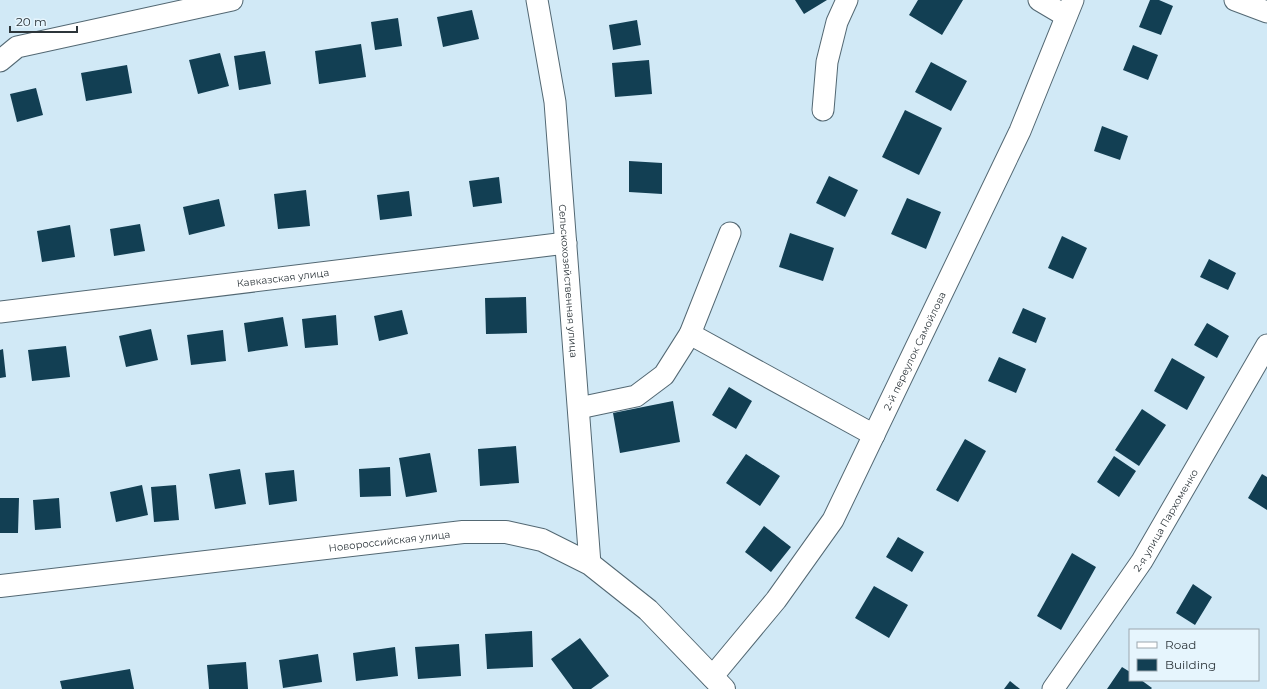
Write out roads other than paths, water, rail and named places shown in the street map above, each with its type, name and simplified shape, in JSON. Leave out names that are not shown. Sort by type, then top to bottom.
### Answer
[{"type":"street","points":[[0,60],[17,47],[232,0]]},
{"type":"street","name":"Сельскохозяйственная улица","points":[[537,0],[555,102],[590,564]]},
{"type":"street","points":[[823,110],[827,62],[837,22],[847,0]]},
{"type":"street","points":[[1039,0],[1069,8]]},
{"type":"street","points":[[1235,0],[1267,12]]},
{"type":"street","name":"2-й переулок Самойлова","points":[[718,683],[833,520],[1020,131],[1069,8]]},
{"type":"street","points":[[578,408],[636,396],[664,375],[690,334],[730,233]]},
{"type":"street","name":"Кавказская улица","points":[[0,312],[566,243]]},
{"type":"street","points":[[690,334],[874,435]]},
{"type":"street","name":"2-я улица Пархоменко","points":[[1053,689],[1142,561],[1267,345]]},
{"type":"street","name":"Новороссийская улица","points":[[0,586],[463,532],[506,532],[542,540],[590,564],[648,610],[718,683]]}]
